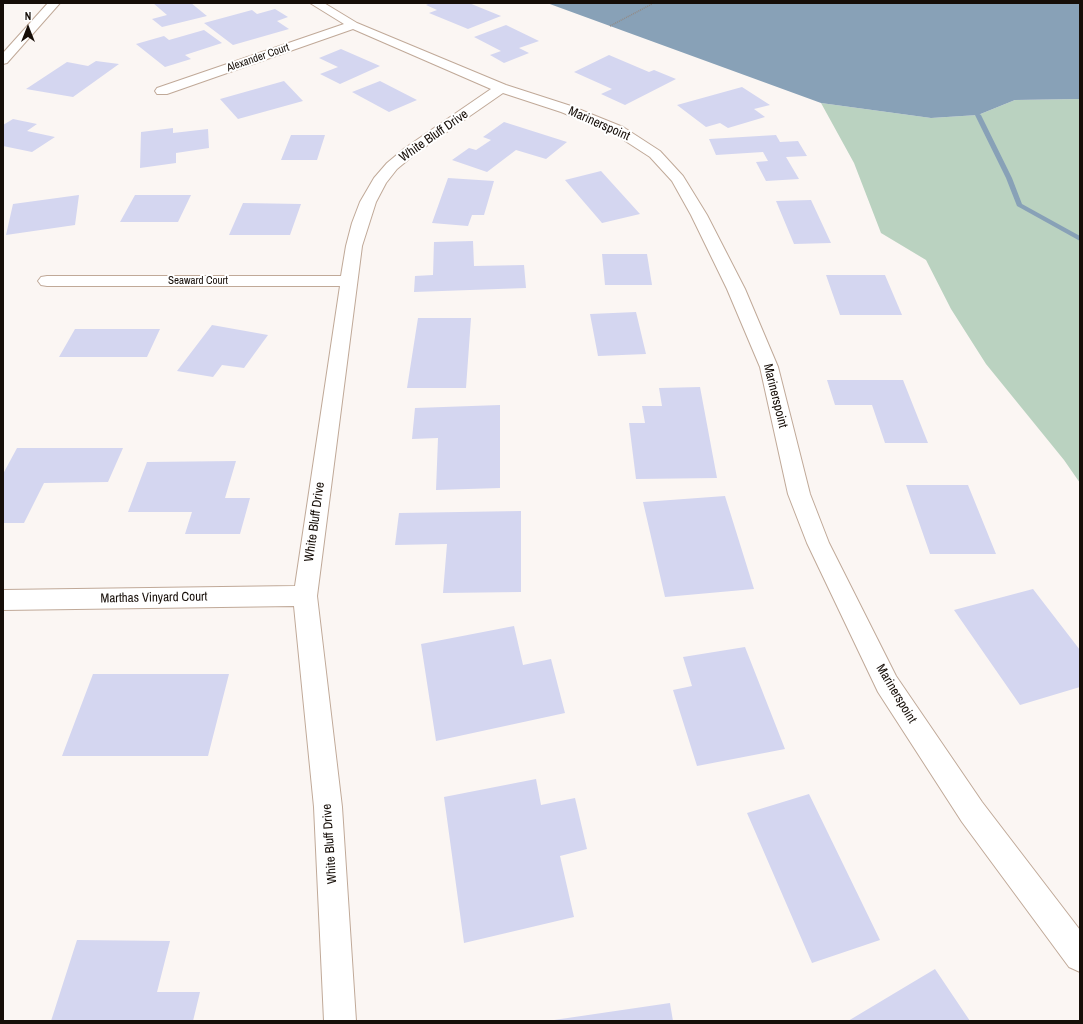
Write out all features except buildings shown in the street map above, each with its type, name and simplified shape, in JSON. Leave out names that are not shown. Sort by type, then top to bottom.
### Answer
[{"type":"street","points":[[3,60],[54,3]]},
{"type":"street","name":"Marinerspoint","points":[[316,3],[353,25],[501,88],[566,109],[618,130],[655,154],[678,179],[699,214],[736,289],[769,367],[799,494],[818,543],[888,684],[972,812],[1080,956]]},
{"type":"street","name":"Alexander Court","points":[[162,92],[353,25]]},
{"type":"street","name":"White Bluff Drive","points":[[340,1021],[328,807],[305,596],[354,246],[360,222],[379,181],[392,166],[410,151],[475,108],[501,88]]},
{"type":"street","name":"Seaward Court","points":[[47,281],[349,281]]},
{"type":"street","name":"Marthas Vinyard Court","points":[[3,600],[305,596]]},
{"type":"path","points":[[610,26],[652,4],[649,3]]},
{"type":"green space","points":[[1080,99],[1080,483],[1064,460],[986,364],[951,309],[926,260],[881,233],[854,163],[821,103],[931,118],[978,115],[1015,100]]},
{"type":"water","points":[[547,3],[1080,3],[1080,99],[1015,100],[978,115],[931,118],[821,103]]},
{"type":"waterway","points":[[978,115],[1009,178],[1019,205],[1080,239]]}]
